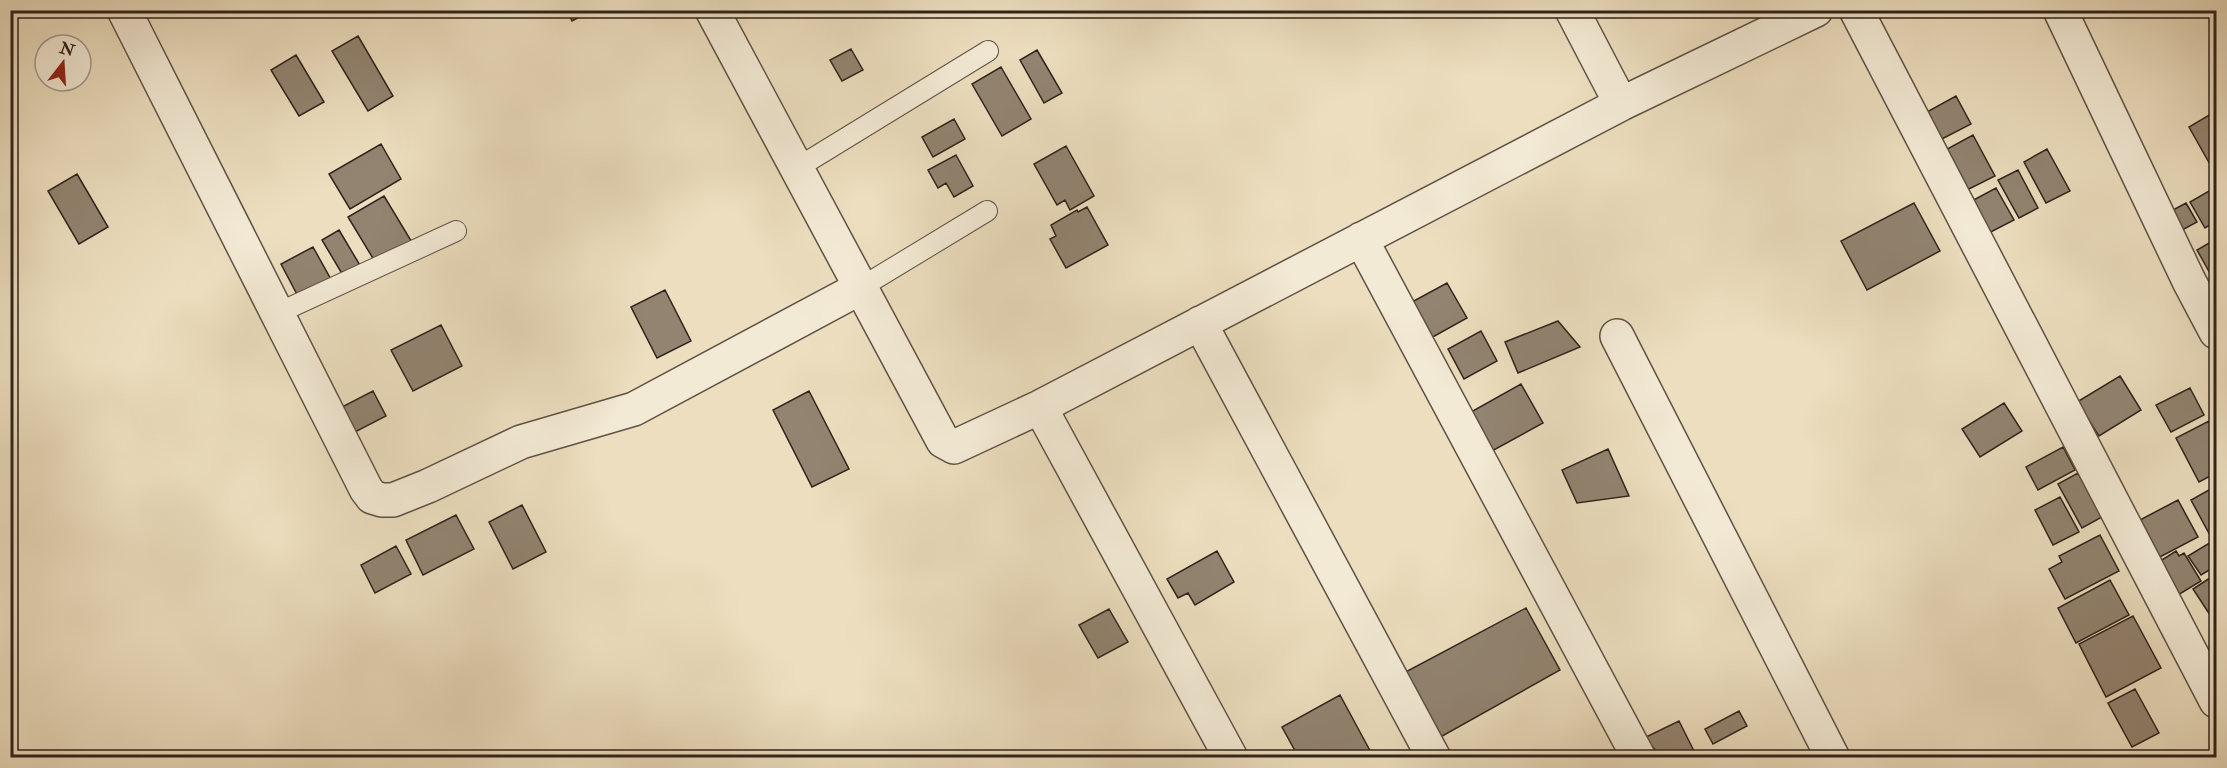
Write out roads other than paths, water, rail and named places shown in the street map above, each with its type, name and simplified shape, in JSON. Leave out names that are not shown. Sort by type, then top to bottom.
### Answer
[{"type":"street","points":[[124,10],[372,497],[393,500],[521,442],[634,409],[860,288]]},
{"type":"street","points":[[712,10],[946,444],[954,447],[1040,407],[1621,104],[1816,10]]},
{"type":"street","points":[[1572,10],[1621,104]]},
{"type":"street","points":[[1856,10],[2217,701]]},
{"type":"street","points":[[2060,10],[2189,281],[2217,332]]},
{"type":"street","points":[[1361,239],[1639,758]]},
{"type":"street","points":[[1200,323],[1434,758]]},
{"type":"street","points":[[1617,336],[1833,758]]},
{"type":"street","points":[[1040,407],[1231,758]]},
{"type":"lane","points":[[797,168],[988,51]]},
{"type":"lane","points":[[860,288],[987,211]]},
{"type":"lane","points":[[278,313],[456,231]]}]
